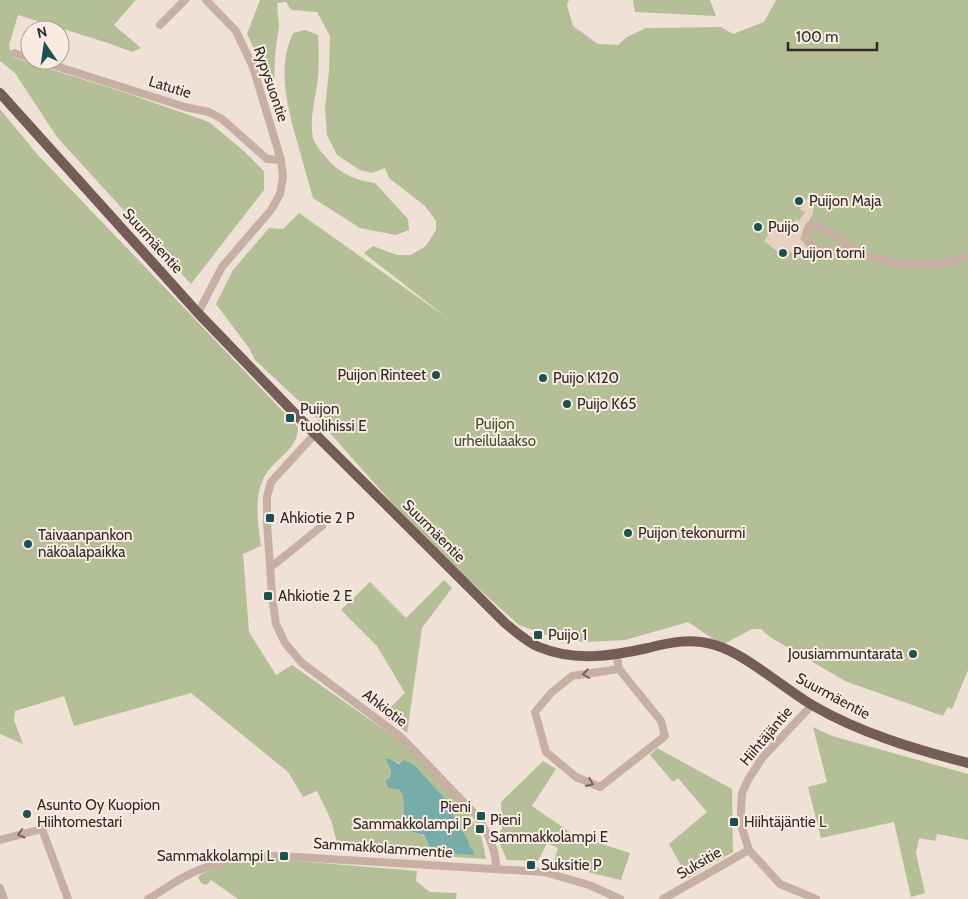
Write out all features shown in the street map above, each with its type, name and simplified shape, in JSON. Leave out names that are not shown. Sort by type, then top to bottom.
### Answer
[{"type":"main road","name":"Suurmäentie","points":[[0,93],[198,313],[315,434],[505,623],[525,639],[539,647],[563,655],[581,657],[616,654],[672,642],[692,640],[716,645],[744,659],[812,705],[879,736],[912,748],[968,763]]},
{"type":"street","points":[[160,25],[185,0]]},
{"type":"street","name":"Rypysuontie","points":[[198,313],[222,267],[271,210],[281,189],[283,177],[281,160],[253,67],[236,31],[206,0]]},
{"type":"street","points":[[14,52],[20,54]]},
{"type":"street","name":"Latutie","points":[[69,70],[209,112],[222,119],[267,159],[281,160]]},
{"type":"street","points":[[857,250],[821,249],[812,246],[807,241],[806,233],[810,226],[820,226],[857,250],[885,260],[920,266],[944,263],[968,256]]},
{"type":"street","name":"Ahkiotie","points":[[315,434],[271,482],[267,497],[272,596],[276,624],[285,642],[302,664],[401,737],[476,815],[488,835],[494,851],[497,870]]},
{"type":"street","points":[[271,567],[322,526]]},
{"type":"street","points":[[616,654],[619,669],[661,721],[665,736],[600,788],[576,777],[546,752],[535,712],[552,692],[572,676],[619,669]]},
{"type":"street","name":"Hiihtäjäntie","points":[[812,705],[762,758],[748,780],[742,793],[741,825],[749,850],[780,884],[816,899]]},
{"type":"street","points":[[0,840],[42,828],[68,899]]},
{"type":"street","name":"Suksitie","points":[[663,899],[749,850]]},
{"type":"street","name":"Sammakkolammentie","points":[[148,899],[187,876],[220,863],[254,857],[304,857],[544,872],[588,885],[620,899]]},
{"type":"street","points":[[0,888],[4,899]]},
{"type":"green space","points":[[0,0],[136,0],[114,25],[141,48],[132,52],[70,31],[70,20],[34,20],[18,15],[9,45],[12,57],[20,60],[20,70],[53,70],[209,122],[245,152],[264,171],[264,190],[191,284],[57,137],[15,73],[0,61]]},
{"type":"green space","name":"Puijon urheilulaakso","points":[[260,0],[569,0],[567,5],[573,26],[598,44],[618,45],[627,37],[646,28],[721,27],[733,34],[764,22],[776,0],[968,0],[968,670],[952,709],[948,707],[943,716],[845,681],[770,637],[761,629],[752,629],[722,645],[688,622],[625,640],[587,642],[557,639],[519,625],[416,530],[313,414],[255,360],[249,348],[216,304],[233,270],[269,228],[283,229],[299,213],[446,317],[364,253],[373,246],[397,255],[411,255],[426,246],[436,230],[436,221],[425,206],[389,178],[385,168],[372,173],[360,170],[337,155],[327,135],[325,108],[330,36],[317,12],[291,10],[286,2],[277,3],[279,27],[275,54],[274,89],[278,106],[270,101],[256,53],[247,34]]},
{"type":"green space","points":[[633,0],[710,0],[716,16],[635,12]]},
{"type":"green space","points":[[305,30],[318,35],[318,77],[312,122],[314,141],[331,163],[341,171],[357,179],[375,183],[408,219],[409,230],[396,235],[360,228],[313,198],[293,125],[285,85],[285,59],[288,46],[293,33]]},
{"type":"green space","points":[[0,109],[37,154],[298,427],[295,441],[266,474],[259,490],[258,509],[261,546],[243,554],[249,632],[276,675],[292,665],[403,743],[465,805],[482,839],[486,859],[339,850],[331,820],[317,791],[303,797],[288,772],[191,693],[74,726],[64,696],[15,711],[14,720],[23,744],[0,734]],"holes":[[[389,758],[423,775],[450,804],[456,823],[475,854],[443,853],[431,850],[423,835],[412,832],[404,818],[403,796],[399,788],[388,788],[385,782],[390,777],[391,771],[387,759]]]},
{"type":"green space","points":[[444,580],[452,588],[422,628],[407,733],[383,715],[405,693],[377,646],[341,610],[370,582],[406,618]]},
{"type":"green space","points":[[813,727],[832,736],[968,774],[968,840],[937,834],[935,841],[919,838],[916,853],[925,893],[911,897],[894,822],[821,838],[808,787],[827,782]]},
{"type":"green space","points":[[657,748],[732,789],[733,852],[688,878],[669,844],[707,812],[678,778],[673,782],[650,755]]},
{"type":"green space","points":[[543,761],[556,769],[532,806],[574,835],[630,853],[621,880],[553,864],[558,848],[547,843],[538,861],[507,860],[495,833],[502,829],[501,802]]},
{"type":"green space","points":[[273,859],[417,871],[416,881],[430,892],[457,893],[456,899],[238,899],[211,880],[206,885],[201,883],[198,877],[205,872],[223,866]]},
{"type":"shaded area","points":[[811,192],[815,194],[813,213],[800,239],[812,249],[800,259],[785,248],[781,248],[778,252],[764,241],[775,225],[780,227],[781,225],[789,230],[796,219],[799,221],[805,212],[800,209]]},
{"type":"water","points":[[389,758],[399,764],[404,760],[415,766],[450,804],[456,823],[466,836],[475,855],[443,853],[431,850],[424,835],[410,831],[404,818],[403,796],[399,789],[388,788],[385,781],[390,777],[391,771],[386,759]]},
{"type":"place","name":"Puijon Maja","points":[[799,201]]},
{"type":"place","name":"Puijo","points":[[758,227]]},
{"type":"place","name":"Puijon torni","points":[[783,253]]},
{"type":"place","name":"Puijon Rinteet","points":[[436,375]]},
{"type":"place","name":"Puijo K120","points":[[543,378]]},
{"type":"place","name":"Puijo K65","points":[[567,404]]},
{"type":"place","name":"Puijon tuolihissi E","points":[[290,418]]},
{"type":"place","name":"Ahkiotie 2 P","points":[[270,518]]},
{"type":"place","name":"Puijon tekonurmi","points":[[628,533]]},
{"type":"place","name":"Taivaanpankon näköalapaikka","points":[[28,544]]},
{"type":"place","name":"Ahkiotie 2 E","points":[[268,596]]},
{"type":"place","name":"Puijo 1","points":[[538,635]]},
{"type":"place","name":"Jousiammuntarata","points":[[913,654]]},
{"type":"place","name":"Asunto Oy Kuopion Hiihtomestari","points":[[27,814]]},
{"type":"place","name":"Pieni Sammakkolampi P","points":[[481,816]]},
{"type":"place","name":"Hiihtäjäntie L","points":[[734,822]]},
{"type":"place","name":"Pieni Sammakkolampi E","points":[[480,829]]},
{"type":"place","name":"Sammakkolampi L","points":[[284,856]]},
{"type":"place","name":"Suksitie P","points":[[531,865]]}]
